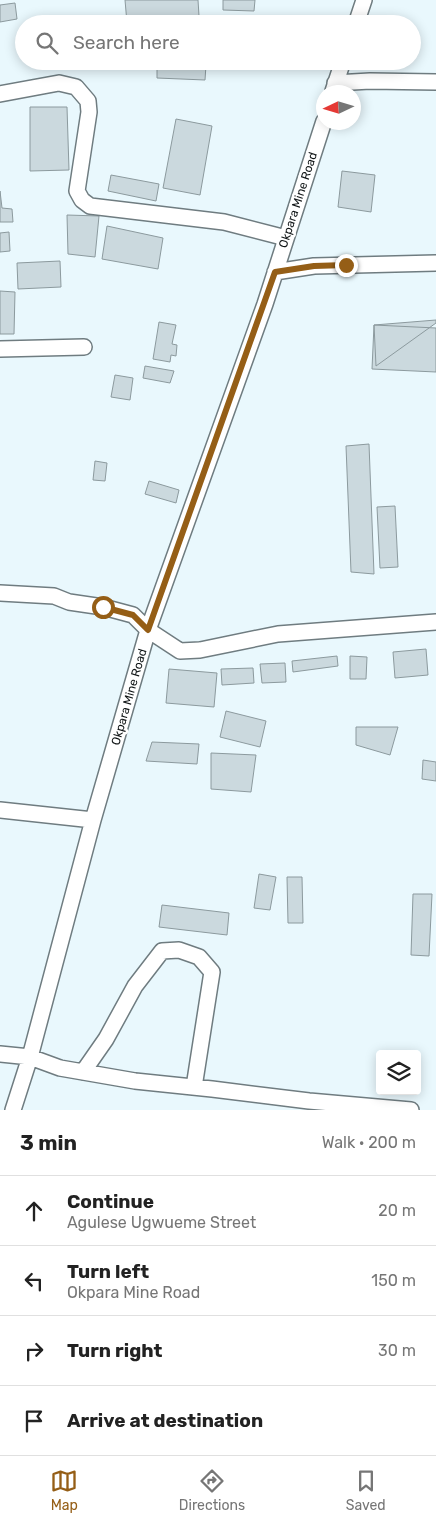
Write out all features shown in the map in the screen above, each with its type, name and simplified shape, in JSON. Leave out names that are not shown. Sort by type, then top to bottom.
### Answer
[{"type":"street","points":[[359,15],[364,0]]},
{"type":"street","points":[[335,85],[340,70]]},
{"type":"street","points":[[348,85],[370,80],[436,82]]},
{"type":"street","points":[[0,94],[59,82],[76,87],[84,95],[88,101],[89,112],[77,191],[82,200],[90,206],[224,222],[286,238]]},
{"type":"street","name":"Okpara Mine Road","points":[[13,1110],[30,1058],[93,820],[148,630],[275,272],[321,130]]},
{"type":"street","points":[[275,272],[314,266],[436,263]]},
{"type":"street","points":[[0,349],[84,347]]},
{"type":"street","points":[[0,593],[54,596],[69,602],[103,607],[133,615],[148,630],[180,651],[200,650],[278,634],[436,622]]},
{"type":"street","points":[[0,810],[93,820]]},
{"type":"street","points":[[83,1072],[106,1039],[136,986],[162,951],[178,950],[199,957],[212,972],[194,1087]]},
{"type":"street","points":[[0,1054],[30,1058],[60,1068],[135,1081],[309,1101],[411,1110]]},
{"type":"building","points":[[125,0],[198,0],[199,15],[126,15]]},
{"type":"building","points":[[223,0],[255,0],[254,11],[223,10]]},
{"type":"building","points":[[15,3],[15,19],[0,22],[0,5]]},
{"type":"building","points":[[157,70],[206,70],[205,80],[157,78]]},
{"type":"building","points":[[30,107],[67,107],[69,170],[30,171]]},
{"type":"building","points":[[176,119],[212,126],[200,195],[163,188]]},
{"type":"building","points":[[342,171],[375,175],[371,212],[338,207]]},
{"type":"building","points":[[111,175],[159,184],[156,201],[108,191]]},
{"type":"building","points":[[0,191],[2,208],[12,209],[13,222],[0,222]]},
{"type":"building","points":[[67,215],[99,216],[95,257],[68,254]]},
{"type":"building","points":[[107,226],[163,238],[158,269],[102,259]]},
{"type":"building","points":[[9,232],[10,251],[0,252],[0,233]]},
{"type":"building","points":[[60,261],[61,287],[18,289],[17,263]]},
{"type":"building","points":[[0,291],[15,292],[14,334],[0,334]]},
{"type":"building","points":[[436,320],[436,323],[376,366],[374,325]]},
{"type":"building","points":[[159,322],[176,325],[172,344],[177,345],[176,356],[171,355],[170,362],[153,359]]},
{"type":"building","points":[[374,325],[436,328],[436,372],[372,369]]},
{"type":"building","points":[[145,366],[174,371],[170,383],[143,378]]},
{"type":"building","points":[[115,375],[133,378],[130,400],[111,397]]},
{"type":"building","points":[[369,444],[374,574],[351,572],[346,446]]},
{"type":"building","points":[[95,461],[107,463],[105,481],[93,480]]},
{"type":"building","points":[[149,481],[179,490],[176,503],[145,494]]},
{"type":"building","points":[[395,506],[398,567],[380,568],[377,507]]},
{"type":"building","points":[[426,649],[428,675],[395,678],[393,652]]},
{"type":"building","points":[[337,656],[338,666],[293,672],[292,661]]},
{"type":"building","points":[[350,656],[367,657],[366,679],[350,679]]},
{"type":"building","points":[[285,663],[286,682],[262,683],[260,664]]},
{"type":"building","points":[[253,668],[254,683],[222,685],[221,669]]},
{"type":"building","points":[[169,669],[217,673],[214,707],[166,703]]},
{"type":"building","points":[[226,711],[266,721],[260,747],[220,737]]},
{"type":"building","points":[[356,727],[398,727],[390,755],[356,745]]},
{"type":"building","points":[[152,742],[199,744],[197,764],[146,761]]},
{"type":"building","points":[[211,753],[256,755],[251,792],[211,789]]},
{"type":"building","points":[[423,760],[436,762],[436,781],[422,779]]},
{"type":"building","points":[[259,874],[276,877],[270,910],[254,908]]},
{"type":"building","points":[[287,877],[302,877],[303,923],[288,923]]},
{"type":"building","points":[[413,894],[432,894],[429,956],[411,955]]},
{"type":"building","points":[[162,905],[229,913],[227,935],[159,927]]},
{"type":"route","points":[[103,607],[133,615],[148,630],[275,272],[314,266],[346,265]]}]
